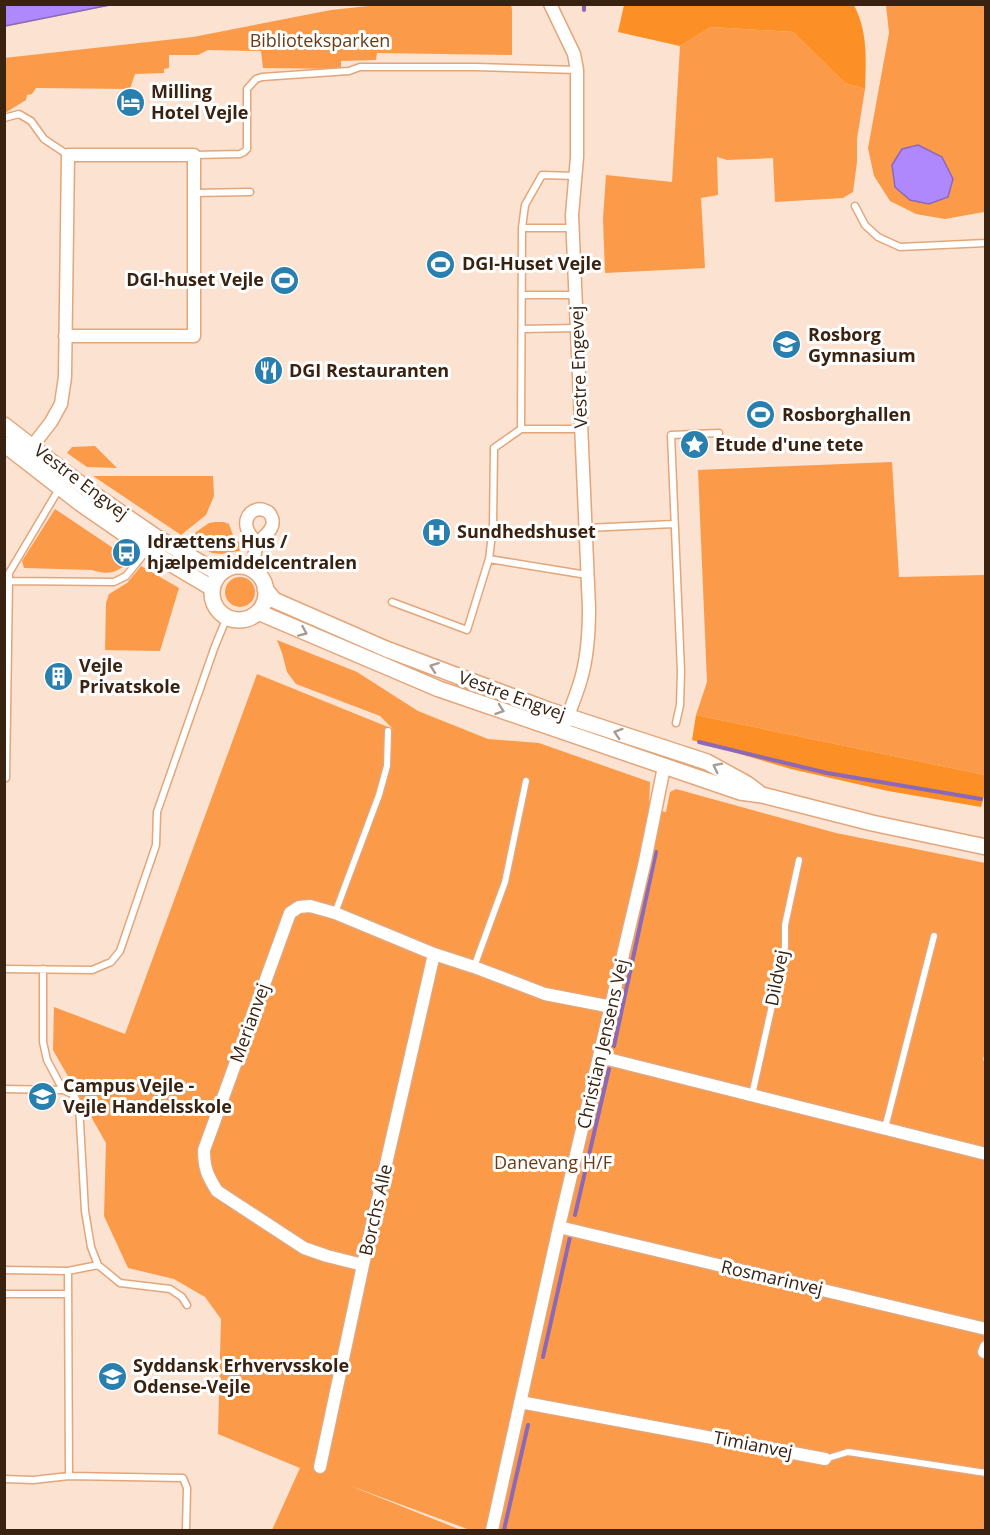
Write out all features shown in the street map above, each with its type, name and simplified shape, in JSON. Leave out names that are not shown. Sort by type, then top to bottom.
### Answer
[{"type":"street","name":"Vestre Engevej","points":[[550,4],[574,54],[577,70],[578,122],[572,215],[589,634],[581,680],[562,732]]},
{"type":"street","points":[[22,459],[51,422],[61,404],[65,377],[65,336],[68,155],[194,155],[194,336],[65,336]]},
{"type":"street","name":"Vestre Engvej","points":[[4,425],[212,588]]},
{"type":"street","name":"Vestre Engvej","points":[[4,444],[59,488],[152,543],[220,574]]},
{"type":"street","points":[[251,569],[257,544]]},
{"type":"street","points":[[232,567],[251,569],[261,578],[265,589],[264,601],[258,612],[247,619],[234,619],[221,614],[213,602],[212,588],[215,580],[232,567]]},
{"type":"street","name":"Vestre Engvej","points":[[265,589],[274,600],[386,650],[568,716],[706,762],[747,784],[762,795]]},
{"type":"street","name":"Vestre Engvej","points":[[258,612],[439,689],[740,792],[762,795],[872,823],[986,847]]},
{"type":"street","name":"Christian Jensens Vej","points":[[492,1530],[559,1227],[645,861],[664,767]]},
{"type":"street","name":"Merianvej","points":[[363,1265],[304,1248],[218,1191],[208,1177],[204,1165],[204,1150],[290,914],[299,907],[310,906],[335,913],[434,954],[545,994],[612,1007]]},
{"type":"street","name":"Borchs Alle","points":[[320,1467],[363,1265],[434,954]]},
{"type":"street","points":[[600,1057],[986,1154]]},
{"type":"street","name":"Rosmarinvej","points":[[559,1227],[986,1329]]},
{"type":"street","name":"Timianvej","points":[[520,1402],[825,1459]]},
{"type":"lane","points":[[194,155],[244,152],[247,148],[247,89],[262,76],[349,71],[360,67],[577,70]]},
{"type":"lane","points":[[4,118],[19,114],[31,121],[44,139],[68,155]]},
{"type":"lane","points":[[522,429],[522,228],[525,205],[542,175],[576,176]]},
{"type":"lane","points":[[194,193],[250,192]]},
{"type":"lane","points":[[855,206],[865,225],[878,237],[900,247],[986,243]]},
{"type":"lane","points":[[522,228],[573,228]]},
{"type":"lane","points":[[522,295],[576,295]]},
{"type":"lane","points":[[522,329],[577,328]]},
{"type":"lane","points":[[392,602],[467,630],[489,559],[493,526],[494,448],[522,429],[581,429]]},
{"type":"lane","points":[[676,723],[680,705],[681,671],[671,435],[719,433]]},
{"type":"lane","points":[[6,778],[9,573],[59,488]]},
{"type":"lane","points":[[586,528],[674,524]]},
{"type":"lane","points":[[9,581],[114,582],[126,576],[152,543]]},
{"type":"lane","points":[[489,559],[588,575]]},
{"type":"lane","points":[[4,969],[92,970],[111,962],[120,951],[156,845],[157,812],[227,617]]},
{"type":"lane","points":[[335,913],[379,795],[387,765],[388,731]]},
{"type":"lane","points":[[664,767],[669,749]]},
{"type":"lane","points":[[474,967],[505,882],[526,781]]},
{"type":"lane","name":"Dildvej","points":[[752,1095],[784,947],[785,925],[799,860]]},
{"type":"lane","points":[[885,1129],[934,936]]},
{"type":"lane","points":[[43,969],[43,1042],[47,1060],[63,1090]]},
{"type":"lane","points":[[4,1089],[63,1090],[74,1095],[79,1105],[85,1211],[91,1247],[98,1266],[120,1283],[170,1289],[182,1297],[187,1305]]},
{"type":"lane","points":[[4,1270],[69,1271],[98,1266]]},
{"type":"lane","points":[[69,1271],[69,1476]]},
{"type":"lane","points":[[4,1294],[68,1294]]},
{"type":"lane","name":"Timianvej","points":[[825,1459],[848,1452],[986,1473]]},
{"type":"lane","points":[[4,1479],[33,1480],[69,1476],[183,1478],[188,1488],[186,1530]]},
{"type":"green space","name":"Biblioteksparken","points":[[511,4],[512,55],[377,53],[376,60],[341,61],[341,69],[263,68],[261,51],[208,50],[198,55],[169,55],[169,68],[164,69],[164,73],[135,74],[130,89],[36,88],[32,94],[27,95],[26,100],[5,113],[4,58],[193,37],[331,10],[378,5]]},
{"type":"green space","points":[[886,5],[985,5],[984,212],[945,219],[916,214],[890,201],[874,176],[868,148],[889,33]]},
{"type":"green space","points":[[711,27],[793,32],[845,83],[865,89],[857,139],[853,192],[843,198],[775,202],[773,158],[727,160],[717,157],[718,195],[701,198],[705,268],[605,273],[603,219],[606,175],[672,182],[680,46]]},
{"type":"green space","points":[[95,446],[117,468],[87,467],[67,453],[72,447]]},
{"type":"green space","points":[[892,462],[899,577],[985,575],[985,775],[696,715],[707,682],[698,470]]},
{"type":"green space","points":[[93,476],[213,476],[214,496],[206,515],[181,535]]},
{"type":"green space","points":[[55,509],[131,560],[118,570],[109,573],[92,570],[24,568],[22,561]]},
{"type":"green space","points":[[209,523],[229,524],[234,538],[243,545],[245,550],[221,554],[212,553],[186,539]]},
{"type":"green space","points":[[141,566],[179,588],[160,651],[105,650],[106,603],[109,594],[127,583]]},
{"type":"green space","points":[[240,577],[251,581],[255,592],[251,603],[240,607],[229,603],[225,592],[229,581]]},
{"type":"green space","name":"Danevang H/F","points":[[277,640],[357,672],[418,711],[488,739],[539,743],[650,782],[649,809],[666,812],[670,792],[676,789],[836,833],[985,863],[986,1048],[983,1060],[986,1061],[985,1530],[470,1530],[348,1485],[461,1530],[272,1530],[300,1468],[218,1434],[221,1319],[205,1297],[174,1279],[128,1268],[104,1216],[106,1143],[53,1050],[54,1007],[125,1034],[257,674],[393,729],[380,716],[296,684],[287,672]]},
{"type":"shaded area","points":[[5,5],[110,5],[5,26]]},
{"type":"shaded area","points":[[624,5],[854,5],[864,36],[865,89],[845,83],[793,32],[711,27],[680,46],[618,32]]},
{"type":"shaded area","points":[[918,145],[942,157],[953,179],[948,197],[929,204],[910,200],[895,187],[892,165],[902,149]]},
{"type":"shaded area","points":[[696,715],[985,775],[985,793],[981,807],[888,791],[791,769],[692,740]]},
{"type":"waterway","points":[[584,4],[584,10]]},
{"type":"waterway","points":[[699,742],[827,773],[981,799]]},
{"type":"waterway","points":[[614,1046],[656,852]]},
{"type":"waterway","points":[[575,1215],[609,1069]]},
{"type":"waterway","points":[[543,1357],[570,1237]]},
{"type":"waterway","points":[[504,1530],[528,1425]]},
{"type":"place","name":"Milling Hotel Vejle","points":[[130,102]]},
{"type":"place","name":"DGI-Huset Vejle","points":[[441,264]]},
{"type":"place","name":"DGI-huset Vejle","points":[[285,280]]},
{"type":"place","name":"Rosborg Gymnasium","points":[[787,345]]},
{"type":"place","name":"DGI Restauranten","points":[[268,371]]},
{"type":"place","name":"Rosborghallen","points":[[761,415]]},
{"type":"place","name":"Etude d'une tete","points":[[694,445]]},
{"type":"place","name":"Sundhedshuset","points":[[436,532]]},
{"type":"place","name":"Idrættens Hus / hjælpemiddelcentralen","points":[[126,552]]},
{"type":"place","name":"Vejle Privatskole","points":[[58,676]]},
{"type":"place","name":"Campus Vejle - Vejle Handelsskole","points":[[42,1096]]},
{"type":"place","name":"Syddansk Erhvervsskole Odense-Vejle","points":[[112,1376]]}]
